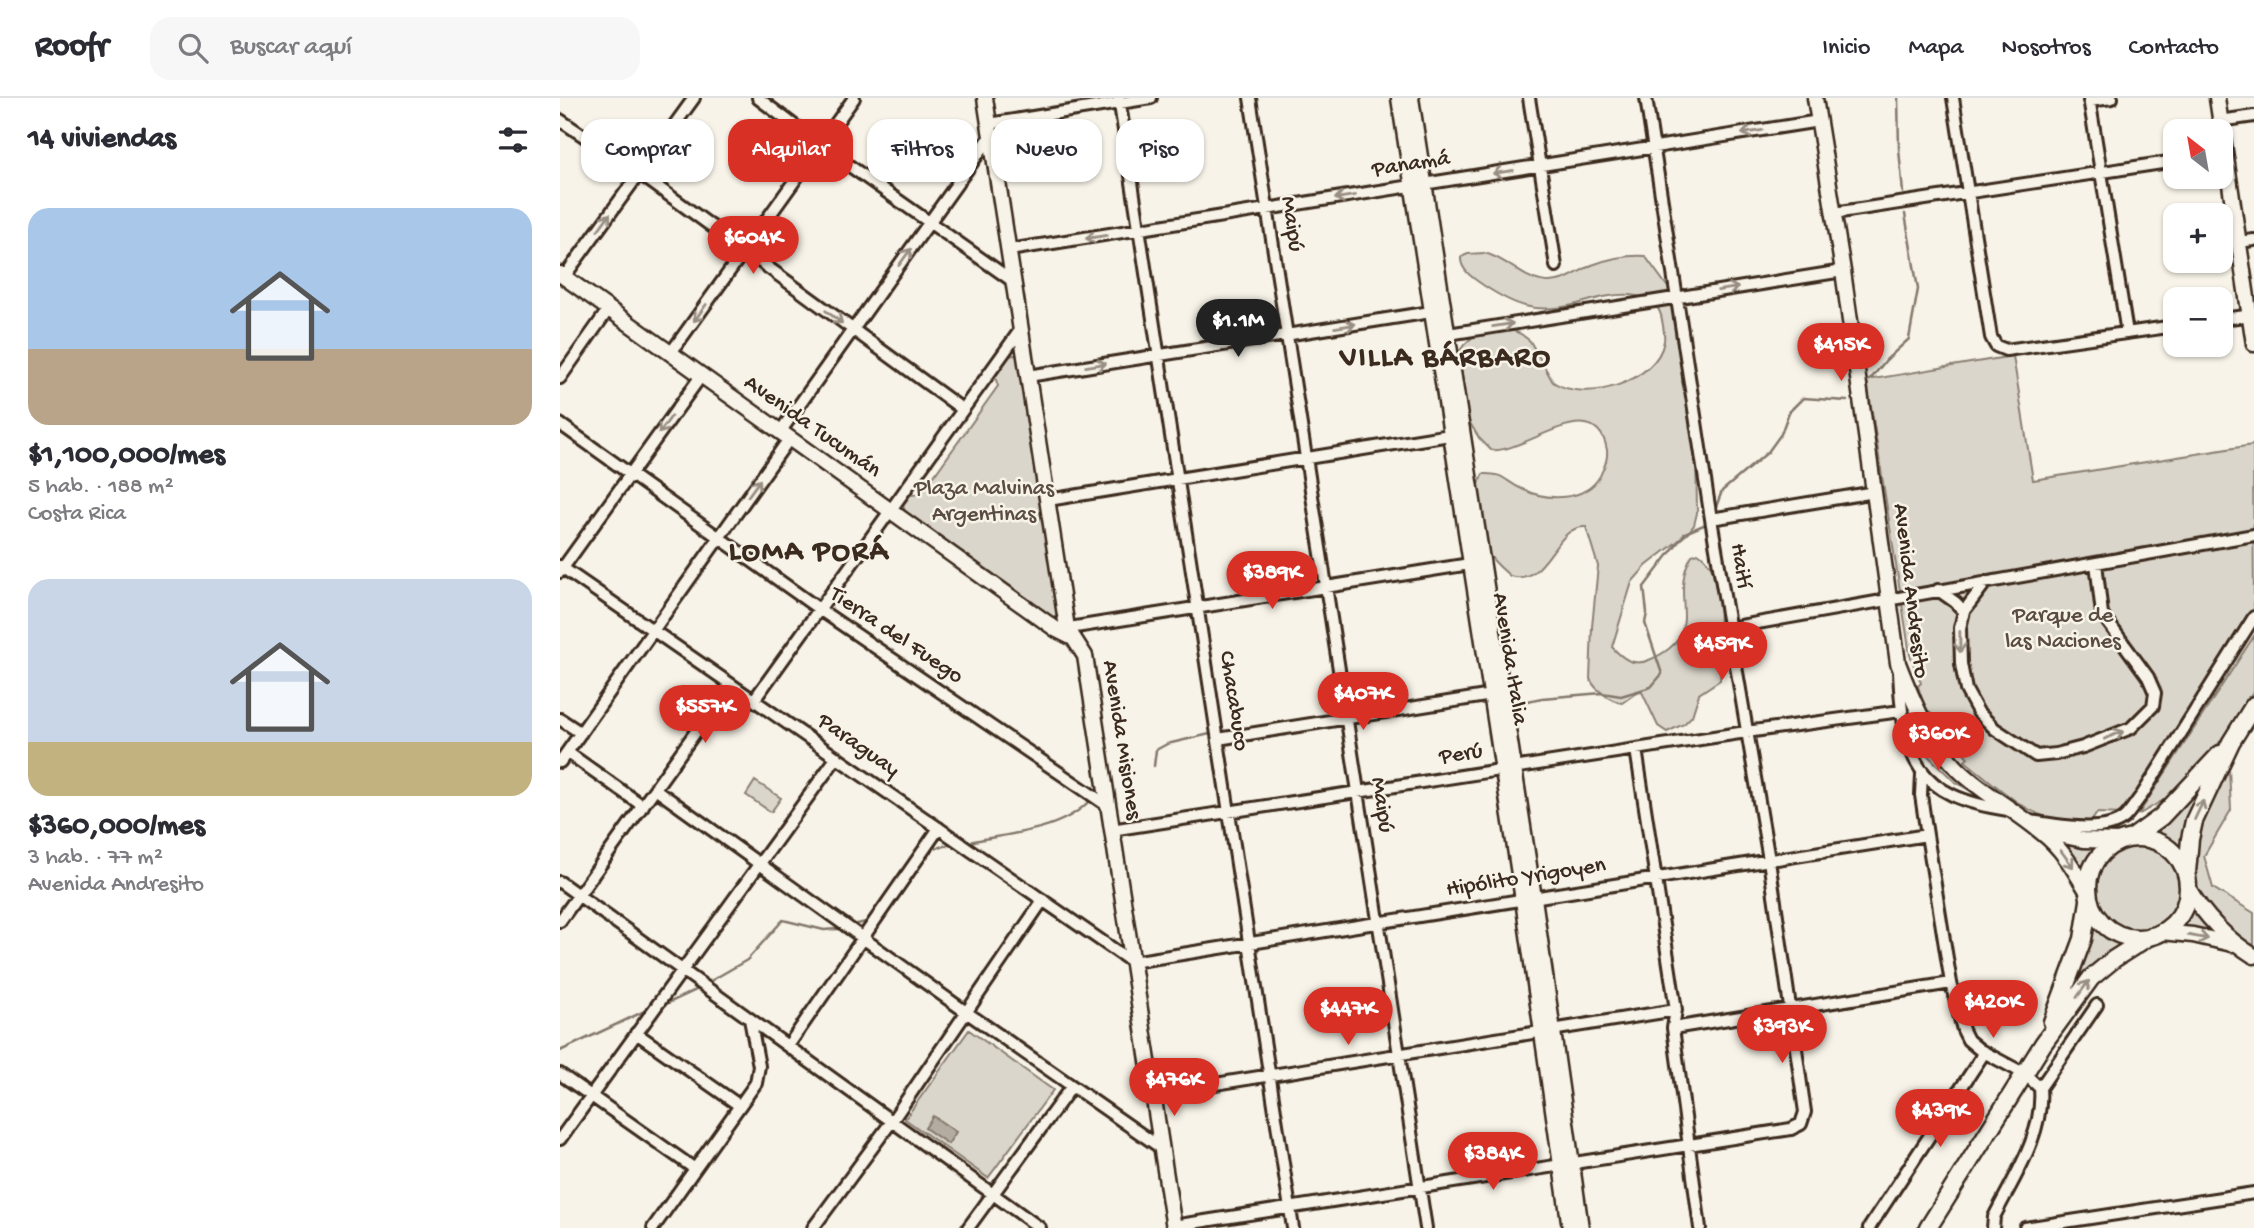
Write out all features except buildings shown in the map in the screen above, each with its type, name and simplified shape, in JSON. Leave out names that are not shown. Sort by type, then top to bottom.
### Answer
[{"type":"highway","points":[[1928,1228],[2043,1044],[2091,978],[2114,959],[2156,934],[2181,914],[2186,901],[2190,839],[2194,821],[2231,742],[2254,705]]},
{"type":"highway","points":[[2043,1044],[2080,950],[2089,876],[2095,861],[2106,849],[2161,817],[2231,742]]},
{"type":"highway","points":[[2125,839],[2147,838],[2161,843],[2182,863],[2187,882]]},
{"type":"highway","points":[[2088,896],[2095,915],[2113,931],[2135,938],[2156,934]]},
{"type":"main road","name":"Avenida Italia","points":[[1399,98],[1418,185],[1529,899],[1567,1164],[1581,1228]]},
{"type":"main road","name":"Avenida Italia","points":[[1411,98],[1418,185]]},
{"type":"main road","name":"Avenida Andresito","points":[[1815,98],[1843,271],[1898,663]]},
{"type":"main road","points":[[2217,98],[2220,119]]},
{"type":"main road","name":"Avenida Misiones","points":[[984,99],[1048,500],[1066,632],[1085,656],[1174,1227]]},
{"type":"main road","points":[[2229,189],[2252,315],[2254,344]]},
{"type":"main road","name":"Avenida Tucumán","points":[[562,276],[889,510],[1066,632]]},
{"type":"main road","points":[[1898,663],[1917,710],[1944,752],[1960,771],[2008,810],[2041,831],[2068,858],[2088,896]]},
{"type":"main road","points":[[2041,831],[2083,840],[2125,839]]},
{"type":"main road","points":[[2187,882],[2201,911],[2235,944],[2254,957]]},
{"type":"main road","points":[[2156,934],[2193,935],[2235,944]]},
{"type":"main road","name":"Avenida Italia","points":[[1567,1164],[1570,1228]]},
{"type":"street","points":[[679,119],[694,98]]},
{"type":"street","points":[[758,98],[786,119]]},
{"type":"street","points":[[839,119],[854,98]]},
{"type":"street","points":[[643,806],[563,757],[719,537],[853,331],[930,223],[990,130],[1119,101],[1151,98]]},
{"type":"street","name":"Maipú","points":[[1250,98],[1426,1228]]},
{"type":"street","points":[[1529,98],[1556,266]]},
{"type":"street","name":"Haití","points":[[1646,98],[1729,628],[1769,860],[1805,1112],[1801,1124],[1791,1129],[1689,1146]]},
{"type":"street","points":[[1953,98],[1992,337],[1996,346],[2006,349],[2163,328]]},
{"type":"street","points":[[2112,98],[2089,100],[2127,333]]},
{"type":"street","name":"Chacabuco","points":[[1119,101],[1293,1228]]},
{"type":"street","points":[[2233,119],[2254,116]]},
{"type":"street","points":[[560,120],[581,134]]},
{"type":"street","name":"Panamá","points":[[1009,250],[1819,121]]},
{"type":"street","points":[[1834,213],[2163,163]]},
{"type":"street","points":[[853,168],[1014,282]]},
{"type":"street","points":[[562,276],[634,182]]},
{"type":"street","points":[[651,182],[962,409]]},
{"type":"street","points":[[670,354],[794,182]]},
{"type":"street","points":[[2238,242],[2254,240]]},
{"type":"street","points":[[1441,335],[1843,271]]},
{"type":"street","points":[[560,378],[608,310]]},
{"type":"street","points":[[1028,376],[1438,311]]},
{"type":"street","points":[[2233,317],[2252,315]]},
{"type":"street","points":[[754,700],[1021,329]]},
{"type":"street","points":[[561,568],[701,376]]},
{"type":"street","name":"Tierra del Fuego","points":[[560,424],[819,609],[1108,806]]},
{"type":"street","points":[[1048,500],[1457,434]]},
{"type":"street","points":[[1712,519],[1875,492]]},
{"type":"street","points":[[1729,628],[2254,535]]},
{"type":"street","points":[[1066,632],[1197,607],[1477,563]]},
{"type":"street","points":[[1986,582],[1964,611],[1960,628],[1961,664],[1966,690],[1978,712],[1995,729],[2036,756],[2056,754],[2131,728],[2153,706],[2155,693],[2148,677],[2102,614],[2095,563]]},
{"type":"street","name":"Paraguay","points":[[561,568],[1132,962]]},
{"type":"street","points":[[1938,590],[1964,611]]},
{"type":"street","points":[[2026,821],[2088,828],[2109,825],[2123,818],[2142,795],[2254,617]]},
{"type":"street","name":"Avenida Andresito","points":[[1898,663],[1901,711],[1913,761],[1922,774],[1921,795],[1927,835],[1951,983],[1963,1030],[1968,1040],[1984,1053],[2025,1074],[2040,1088]]},
{"type":"street","points":[[560,921],[730,684]]},
{"type":"street","points":[[1217,739],[1497,694]]},
{"type":"street","name":"Perú","points":[[1111,830],[1746,732],[1901,711]]},
{"type":"street","points":[[560,719],[581,733]]},
{"type":"street","points":[[1636,749],[1676,1010],[1673,1028],[1700,1228]]},
{"type":"street","points":[[560,1139],[836,757]]},
{"type":"street","points":[[1922,774],[1952,795],[1978,806],[2008,810]]},
{"type":"street","points":[[655,789],[1161,1148]]},
{"type":"street","points":[[788,1046],[939,828]]},
{"type":"street","name":"Hipólito Yrigoyen","points":[[1132,962],[1927,835]]},
{"type":"street","points":[[560,882],[1041,1228]]},
{"type":"street","points":[[813,1228],[892,1121],[1043,900]]},
{"type":"street","points":[[1673,1028],[1951,983]]},
{"type":"street","points":[[1993,1228],[1994,1217],[2030,1147],[2038,1122],[2040,1088],[2097,1005]]},
{"type":"street","points":[[1153,1094],[1676,1010]]},
{"type":"street","points":[[653,1228],[756,1083],[759,1066],[750,1019]]},
{"type":"street","points":[[636,1033],[740,1106]]},
{"type":"street","points":[[1869,1228],[1984,1053]]},
{"type":"street","points":[[560,1074],[695,1169]]},
{"type":"street","points":[[968,1228],[1072,1086]]},
{"type":"street","points":[[1174,1227],[1689,1146]]},
{"type":"street","points":[[2025,1228],[2062,1226],[2254,1193]]},
{"type":"green space","points":[[1484,253],[1530,277],[1547,282],[1565,279],[1605,261],[1645,256],[1672,293],[1689,333],[1691,350],[1682,382],[1696,446],[1697,513],[1694,525],[1687,534],[1646,566],[1632,582],[1612,647],[1633,662],[1649,660],[1668,650],[1678,639],[1683,627],[1685,571],[1692,555],[1698,553],[1706,560],[1719,591],[1720,680],[1699,694],[1692,716],[1684,724],[1667,732],[1658,726],[1642,692],[1622,703],[1604,694],[1590,679],[1598,566],[1586,527],[1575,529],[1566,535],[1542,565],[1523,577],[1510,576],[1497,565],[1484,544],[1478,500],[1483,474],[1500,476],[1522,489],[1542,496],[1575,495],[1593,485],[1604,466],[1607,450],[1600,432],[1589,425],[1574,424],[1505,449],[1491,450],[1479,438],[1455,398],[1455,358],[1481,329],[1501,325],[1521,334],[1530,341],[1553,382],[1583,391],[1600,390],[1634,378],[1648,368],[1659,355],[1664,341],[1661,314],[1652,302],[1631,295],[1609,296],[1547,309],[1516,303],[1483,285],[1465,270],[1461,257]]},
{"type":"green space","name":"Plaza Malvinas Argentinas","points":[[1009,356],[1020,356],[1059,609],[1056,616],[1048,619],[905,512],[903,504],[910,495],[921,494],[998,386],[995,377]]},
{"type":"green space","name":"Parque de las Naciones","points":[[2013,356],[2033,480],[2253,445],[2254,614],[2126,814],[2097,813],[2091,822],[2062,821],[2040,815],[2007,794],[1965,761],[1968,758],[1944,726],[1924,707],[1918,686],[1921,683],[1910,655],[1867,380]]},
{"type":"green space","points":[[2254,636],[2254,690],[2219,743],[2172,795],[2138,815]]},
{"type":"green space","points":[[1899,693],[1903,693],[1981,797],[1955,782],[1922,750]]},
{"type":"green space","points":[[2214,767],[2184,859],[2168,843],[2142,833]]},
{"type":"green space","points":[[2223,768],[2229,768],[2231,810],[2204,856],[2213,888],[2254,913],[2254,944],[2250,945],[2233,933],[2207,905],[2195,880],[2194,847],[2198,831]]},
{"type":"green space","points":[[755,781],[781,798],[771,812],[746,795]]},
{"type":"green space","points":[[2057,841],[2105,843],[2091,858],[2085,878]]},
{"type":"green space","points":[[2130,844],[2146,844],[2169,856],[2178,870],[2181,887],[2178,904],[2169,918],[2146,930],[2130,930],[2114,923],[2102,911],[2095,895],[2095,879],[2102,863],[2114,851]]},
{"type":"green space","points":[[2190,896],[2222,938],[2171,929],[2186,915]]},
{"type":"green space","points":[[2091,913],[2111,931],[2136,940],[2063,1008]]},
{"type":"green space","points":[[969,1030],[1053,1090],[988,1178],[905,1119]]},
{"type":"shaded area","points":[[933,1116],[956,1132],[948,1144],[925,1128]]},
{"type":"waterway","points":[[1898,98],[1903,193]]},
{"type":"waterway","points":[[1870,380],[1886,360],[1909,339],[1918,289],[1905,214]]},
{"type":"waterway","points":[[1714,512],[1722,491],[1768,452],[1781,434],[1789,412],[1803,398],[1847,401]]},
{"type":"waterway","points":[[1512,704],[1542,698],[1602,693],[1621,696],[1651,687],[1662,674],[1645,623],[1647,613],[1644,587],[1685,533],[1706,524]]},
{"type":"waterway","points":[[1356,711],[1367,710]]},
{"type":"waterway","points":[[1225,732],[1275,725]]},
{"type":"waterway","points":[[1154,766],[1156,750],[1167,744],[1210,734]]},
{"type":"waterway","points":[[969,842],[1050,825],[1079,810],[1091,799]]},
{"type":"waterway","points":[[936,848],[948,845]]},
{"type":"waterway","points":[[707,983],[747,960],[783,920],[824,930],[837,929]]},
{"type":"waterway","points":[[853,925],[870,921]]},
{"type":"waterway","points":[[666,1004],[698,989]]},
{"type":"waterway","points":[[560,1051],[649,1009]]},
{"type":"district","name":"VILLA BÁRBARO","points":[[1446,359]]},
{"type":"district","name":"LOMA PORÁ","points":[[809,553]]}]
